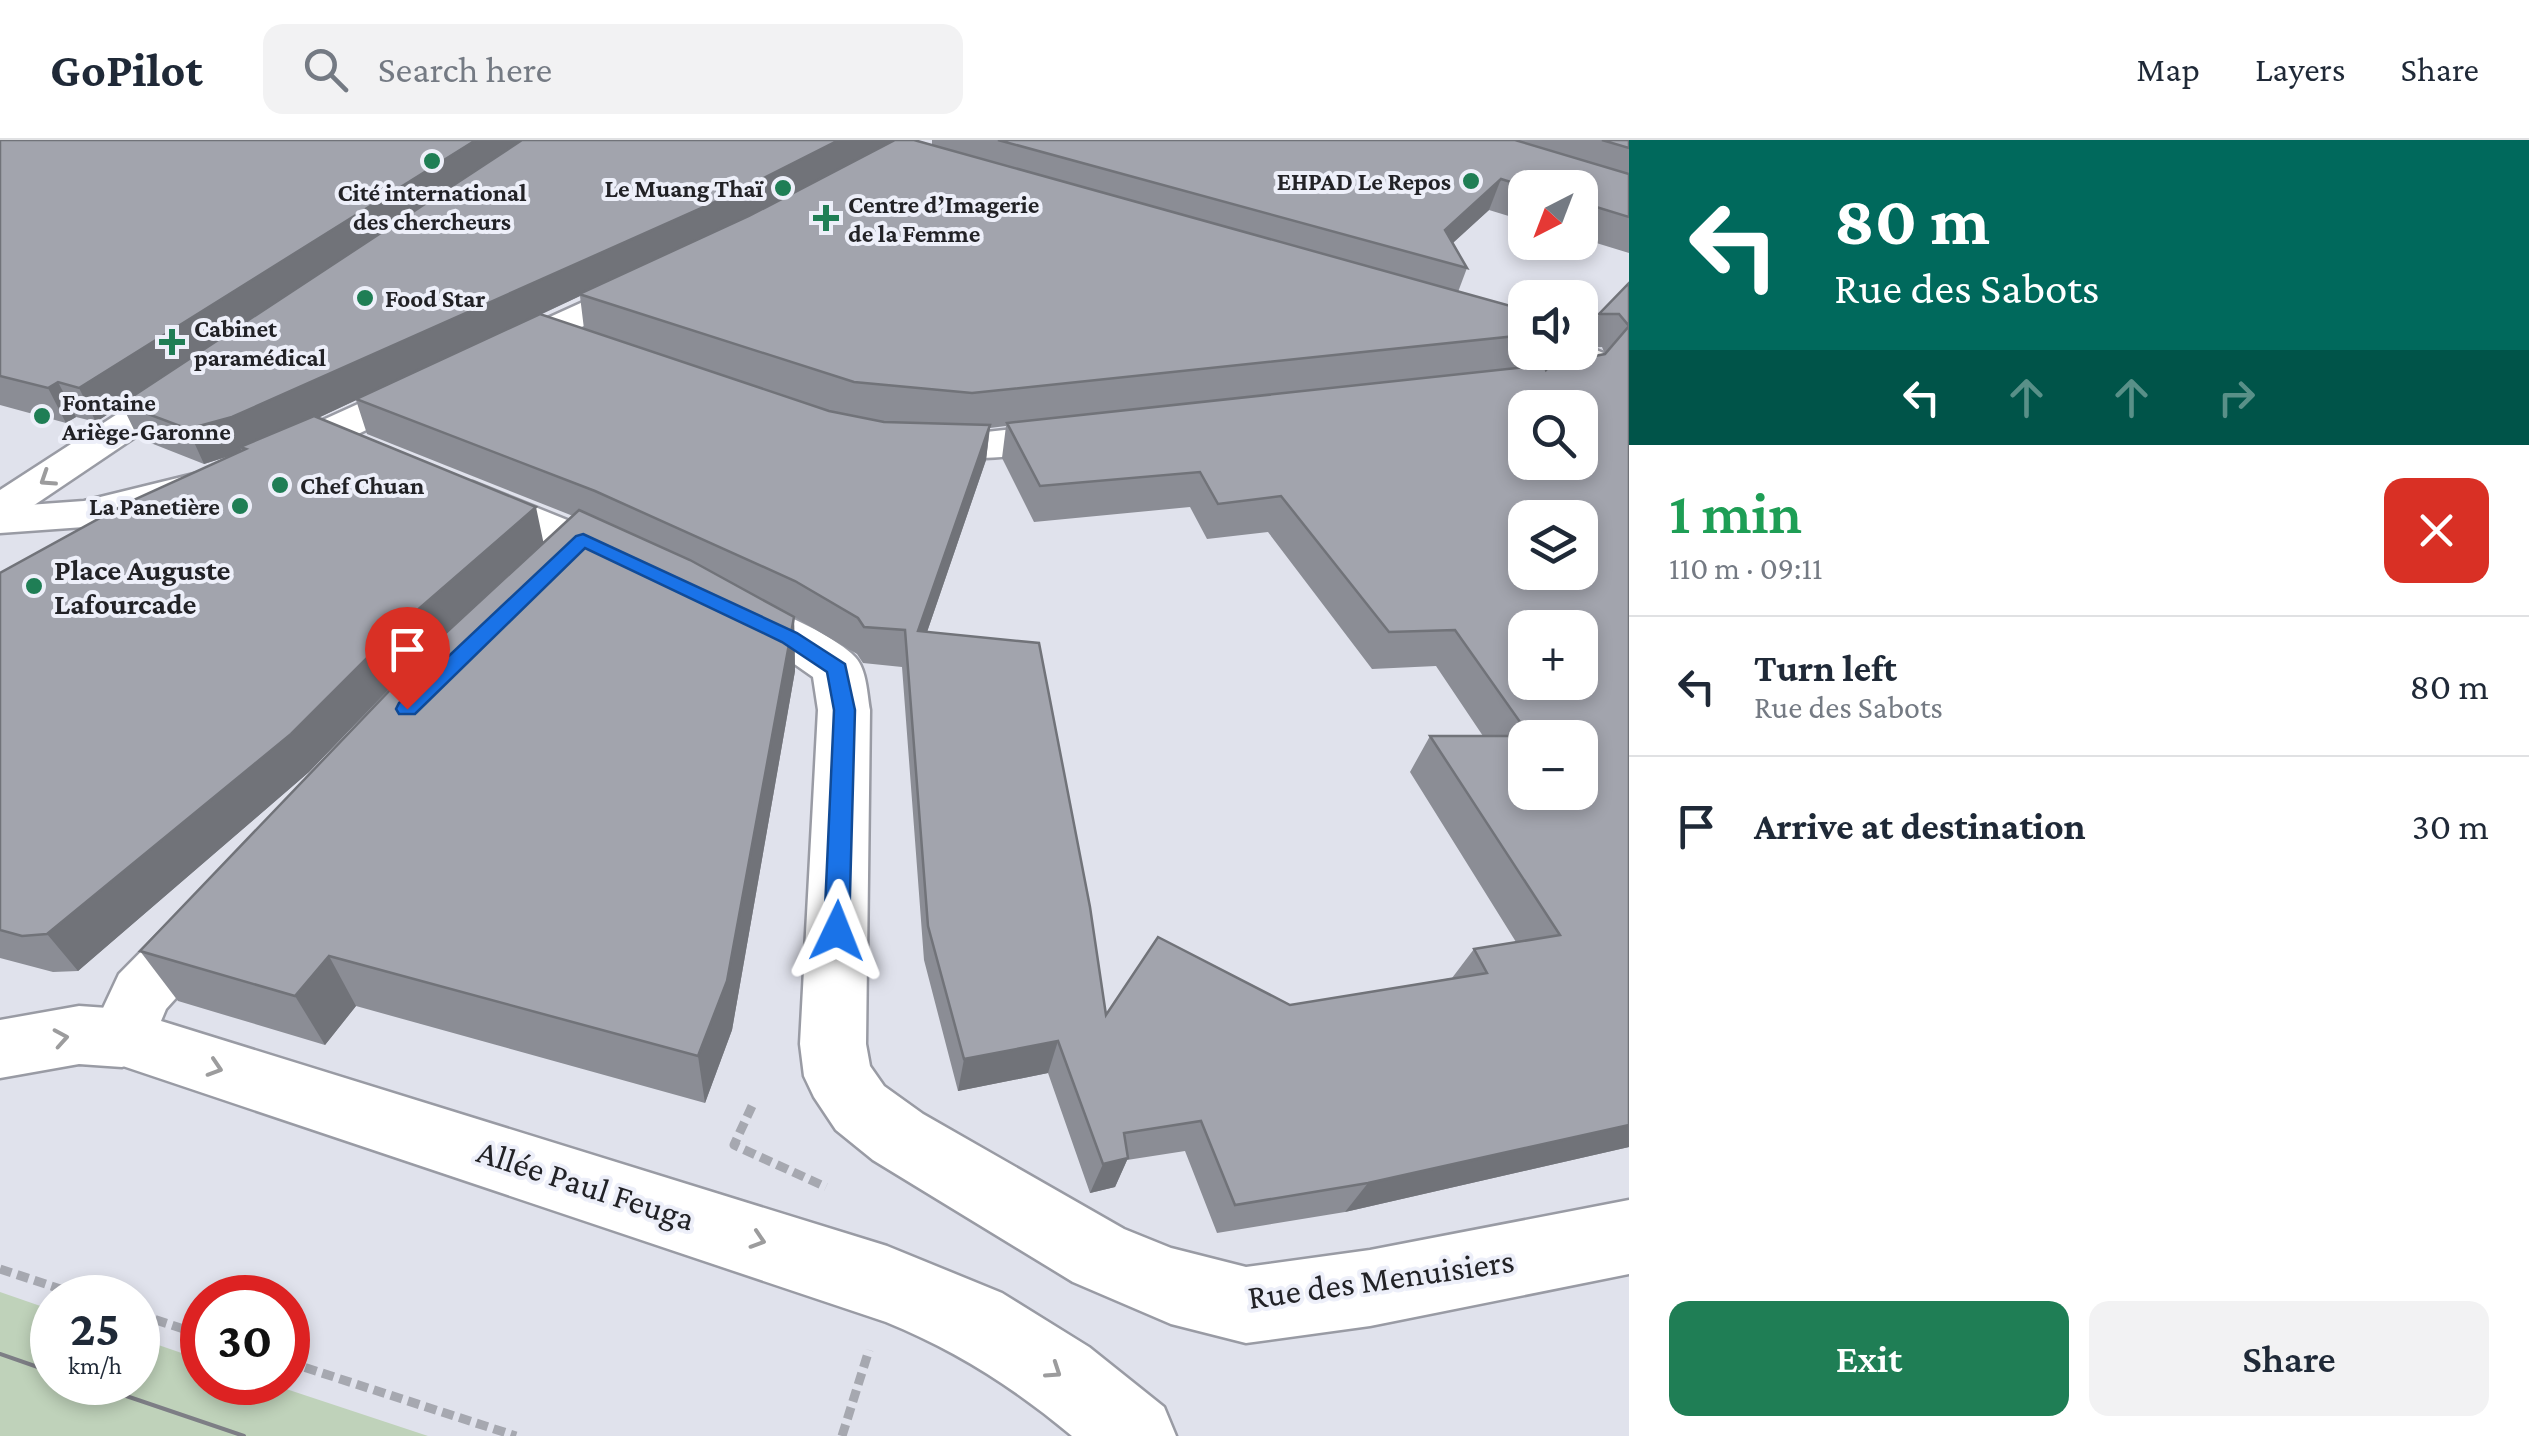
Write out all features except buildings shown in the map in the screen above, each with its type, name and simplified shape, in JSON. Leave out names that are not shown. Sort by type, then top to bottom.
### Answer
[{"type":"street","points":[[0,520],[84,514],[245,471],[686,264]]},
{"type":"street","points":[[545,330],[602,350]]},
{"type":"street","points":[[0,509],[225,359]]},
{"type":"street","points":[[1596,370],[1629,378]]},
{"type":"street","points":[[883,441],[968,446],[1105,431]]},
{"type":"street","points":[[324,433],[375,455]]},
{"type":"street","points":[[426,476],[583,540],[542,578]]},
{"type":"street","name":"Rue des Menuisiers","points":[[583,540],[790,638],[837,669],[844,710],[833,1044],[838,1076],[860,1108],[898,1137],[1099,1256],[1171,1286],[1246,1305],[1370,1288],[1629,1237]]},
{"type":"street","points":[[122,1038],[141,993],[247,880]]},
{"type":"street","name":"Allée Paul Feuga","points":[[0,1049],[79,1035],[122,1038],[886,1284],[974,1320],[1061,1375],[1135,1436]]},
{"type":"path","points":[[752,1106],[734,1145],[836,1192]]},
{"type":"path","points":[[0,1269],[30,1279]]},
{"type":"path","points":[[310,1369],[516,1436]]},
{"type":"green space","points":[[0,1292],[30,1302],[30,1405],[160,1405],[160,1346],[180,1352],[180,1405],[310,1405],[310,1397],[428,1436],[0,1436]]},
{"type":"tram line","points":[[0,1354],[30,1364]]},
{"type":"tram line","points":[[153,1405],[244,1436]]},
{"type":"place","name":"Cité international des chercheurs","points":[[432,161]]},
{"type":"place","name":"EHPAD Le Repos","points":[[1471,181]]},
{"type":"place","name":"Le Muang Thaï","points":[[783,188]]},
{"type":"place","name":"Centre d’Imagerie de la Femme","points":[[826,218]]},
{"type":"place","name":"Food Star","points":[[365,298]]},
{"type":"place","name":"Cabinet paramédical","points":[[172,342]]},
{"type":"place","name":"Fontaine Ariège-Garonne","points":[[42,416]]},
{"type":"place","name":"Chef Chuan","points":[[280,485]]},
{"type":"place","name":"La Panetière","points":[[240,506]]},
{"type":"place","name":"Place Auguste Lafourcade","points":[[34,586]]},
{"type":"route","points":[[407,709],[583,540],[790,638],[837,669],[844,710],[837,931]]}]
